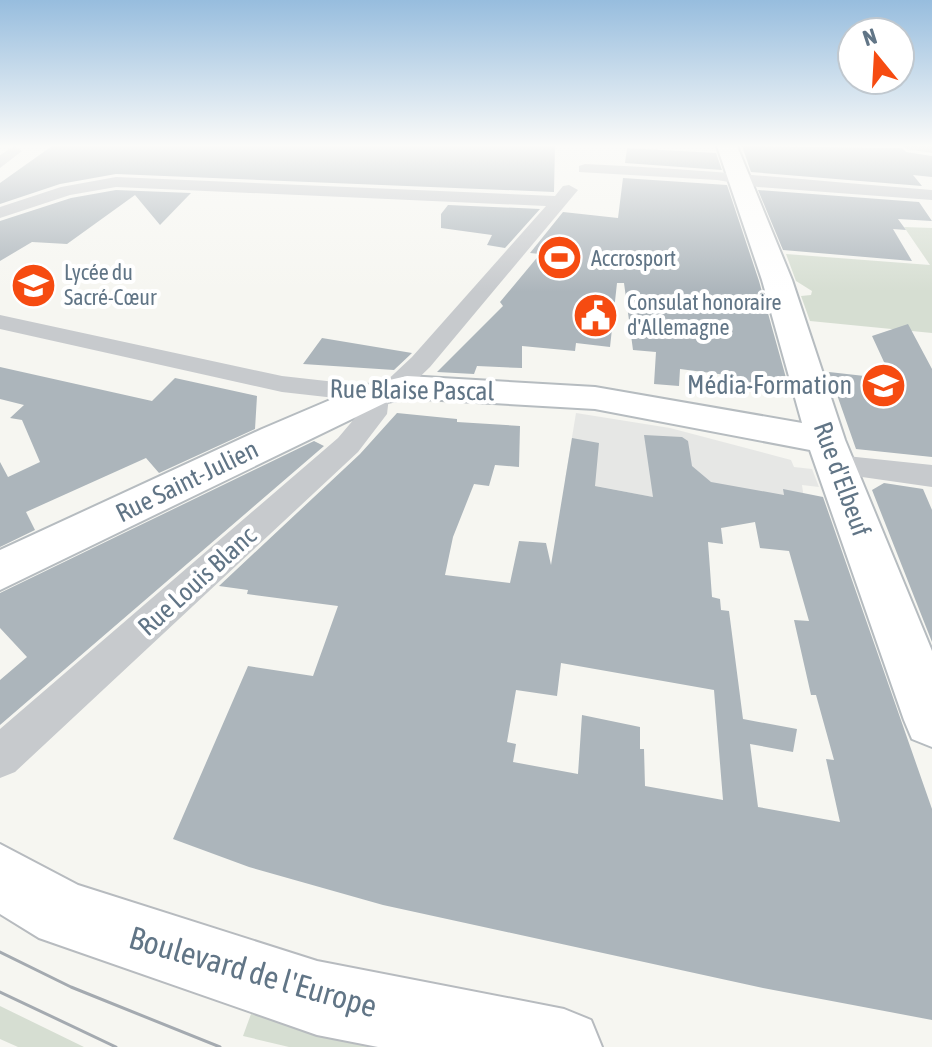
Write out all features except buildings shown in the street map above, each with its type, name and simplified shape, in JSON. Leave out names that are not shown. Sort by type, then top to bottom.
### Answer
[{"type":"street","points":[[0,213],[53,195]]},
{"type":"street","points":[[417,195],[560,201]]},
{"type":"street","name":"Rue Saint-Julien","points":[[0,571],[276,438],[383,392],[421,362],[564,195]]},
{"type":"street","name":"Rue d'Elbeuf","points":[[744,195],[777,280],[832,452],[932,720]]},
{"type":"street","name":"Rue Blaise Pascal","points":[[0,322],[282,384],[383,392],[432,387],[595,398],[832,452]]},
{"type":"street","name":"Rue Louis Blanc","points":[[0,757],[348,445],[373,414],[383,392]]},
{"type":"street","points":[[832,452],[932,476]]},
{"type":"street","name":"Boulevard de l'Europe","points":[[0,877],[63,914],[317,998],[564,1047]]},
{"type":"shaded area","points":[[904,227],[932,228],[932,333],[810,321],[801,296],[811,295],[812,291],[796,281],[786,254],[930,265]]},
{"type":"shaded area","points":[[576,413],[670,428],[791,460],[794,467],[812,469],[819,487],[802,485],[804,499],[791,524],[565,480]]},
{"type":"shaded area","points":[[0,1006],[84,1047],[18,1047],[0,1039]]},
{"type":"shaded area","points":[[251,1014],[382,1047],[289,1047],[243,1036]]},
{"type":"tram line","points":[[0,952],[71,987],[220,1047]]},
{"type":"tram line","points":[[0,992],[116,1047]]},
{"type":"place","name":"Accrosport","points":[[560,258]]},
{"type":"place","name":"Lycée du Sacré-Cœur","points":[[33,285]]},
{"type":"place","name":"Consulat honoraire d'Allemagne","points":[[596,315]]},
{"type":"place","name":"Média-Formation","points":[[883,385]]}]
